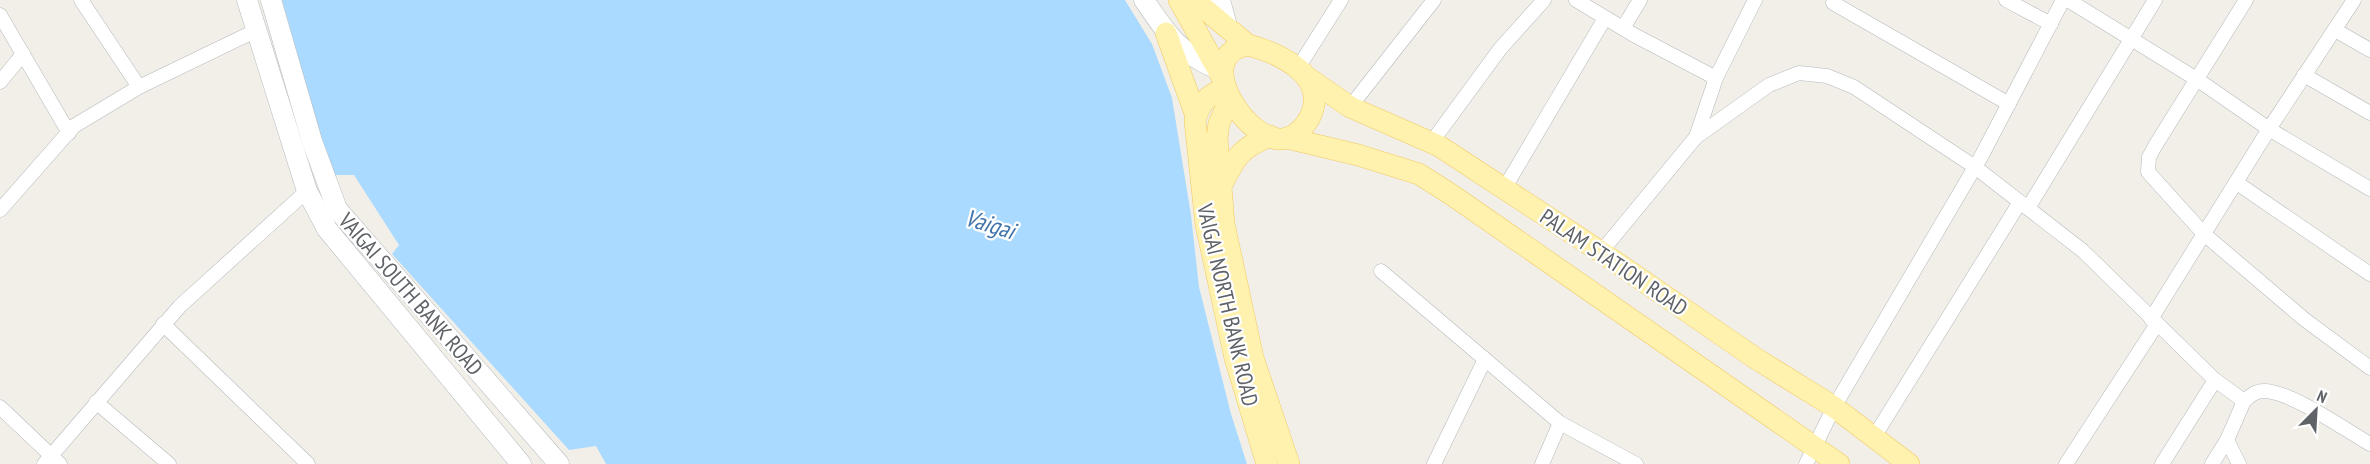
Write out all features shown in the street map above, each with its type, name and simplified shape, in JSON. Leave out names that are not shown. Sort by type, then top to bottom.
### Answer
[{"type":"main road","points":[[1179,0],[1224,84],[1246,119],[1279,137]]},
{"type":"main road","points":[[1194,0],[1248,45],[1270,52],[1303,73],[1314,96],[1311,114],[1302,129],[1251,144],[1241,152],[1221,186]]},
{"type":"main road","name":"VAIGAI NORTH BANK ROAD","points":[[1166,33],[1196,116],[1206,225],[1235,358],[1267,464]]},
{"type":"main road","points":[[1196,116],[1199,106],[1224,84],[1228,56],[1236,48],[1248,45]]},
{"type":"main road","name":"PALAM STATION ROAD","points":[[1303,73],[1350,107],[1431,143],[1504,189],[1601,252],[1755,358],[1834,407],[1909,464]]},
{"type":"main road","name":"VAIGAI NORTH BANK ROAD","points":[[1224,84],[1217,138],[1224,224],[1253,358],[1289,464]]},
{"type":"main road","name":"PALAM STATION ROAD","points":[[1279,137],[1358,155],[1419,174],[1452,195],[1811,456],[1839,464]]},
{"type":"street","points":[[81,0],[139,87]]},
{"type":"street","name":"VAIGAI SOUTH BANK ROAD","points":[[247,0],[307,191],[327,229],[521,464]]},
{"type":"street","name":"VAIGAI SOUTH BANK ROAD","points":[[271,0],[312,141],[337,209],[559,464]]},
{"type":"street","points":[[1144,0],[1166,33],[1224,84]]},
{"type":"street","points":[[1220,0],[1227,26]]},
{"type":"street","points":[[1303,73],[1341,0]]},
{"type":"street","points":[[1350,107],[1434,0]]},
{"type":"street","points":[[1431,143],[1500,49],[1544,0]]},
{"type":"street","points":[[1576,0],[1716,78]]},
{"type":"street","points":[[1623,28],[1640,0]]},
{"type":"street","points":[[1696,137],[1716,78],[1755,0]]},
{"type":"street","points":[[2006,0],[2051,24]]},
{"type":"street","points":[[1811,456],[1834,407],[1976,167],[2065,0],[2198,80],[2269,129],[2370,189]]},
{"type":"street","points":[[1874,437],[2132,40],[2155,0]]},
{"type":"street","points":[[2246,0],[2155,146],[2147,165],[2151,177],[2204,234],[2304,319],[2370,368]]},
{"type":"street","points":[[2066,464],[2269,129],[2354,0]]},
{"type":"street","points":[[1833,3],[2009,104]]},
{"type":"street","points":[[0,15],[69,133]]},
{"type":"street","points":[[1504,189],[1605,18]]},
{"type":"street","points":[[0,210],[74,126],[139,87],[257,30]]},
{"type":"street","points":[[2335,30],[2370,50]]},
{"type":"street","points":[[0,82],[23,54]]},
{"type":"street","points":[[1601,252],[1696,137],[1769,85],[1798,73],[1827,76],[1854,87],[1976,167],[2083,251],[2215,380],[2244,401]]},
{"type":"street","points":[[2304,75],[2370,113]]},
{"type":"street","points":[[2236,183],[2370,274]]},
{"type":"street","points":[[0,407],[51,461],[96,402],[180,306],[307,191]]},
{"type":"street","points":[[1381,272],[1560,423],[1636,464]]},
{"type":"street","points":[[163,324],[308,464]]},
{"type":"street","points":[[1434,464],[1485,359]]},
{"type":"street","points":[[2162,464],[2215,380]]},
{"type":"street","points":[[2212,464],[2227,440],[2244,401],[2253,393],[2262,390],[2288,396],[2370,444]]},
{"type":"street","points":[[96,402],[169,464]]},
{"type":"street","points":[[1542,464],[1560,423]]},
{"type":"street","points":[[2227,440],[2239,464]]},
{"type":"water","name":"Vaigai","points":[[282,0],[1125,0],[1152,44],[1172,98],[1191,215],[1199,287],[1231,414],[1247,464],[606,464],[596,446],[569,450],[392,254],[399,245],[354,175],[332,175]]}]
